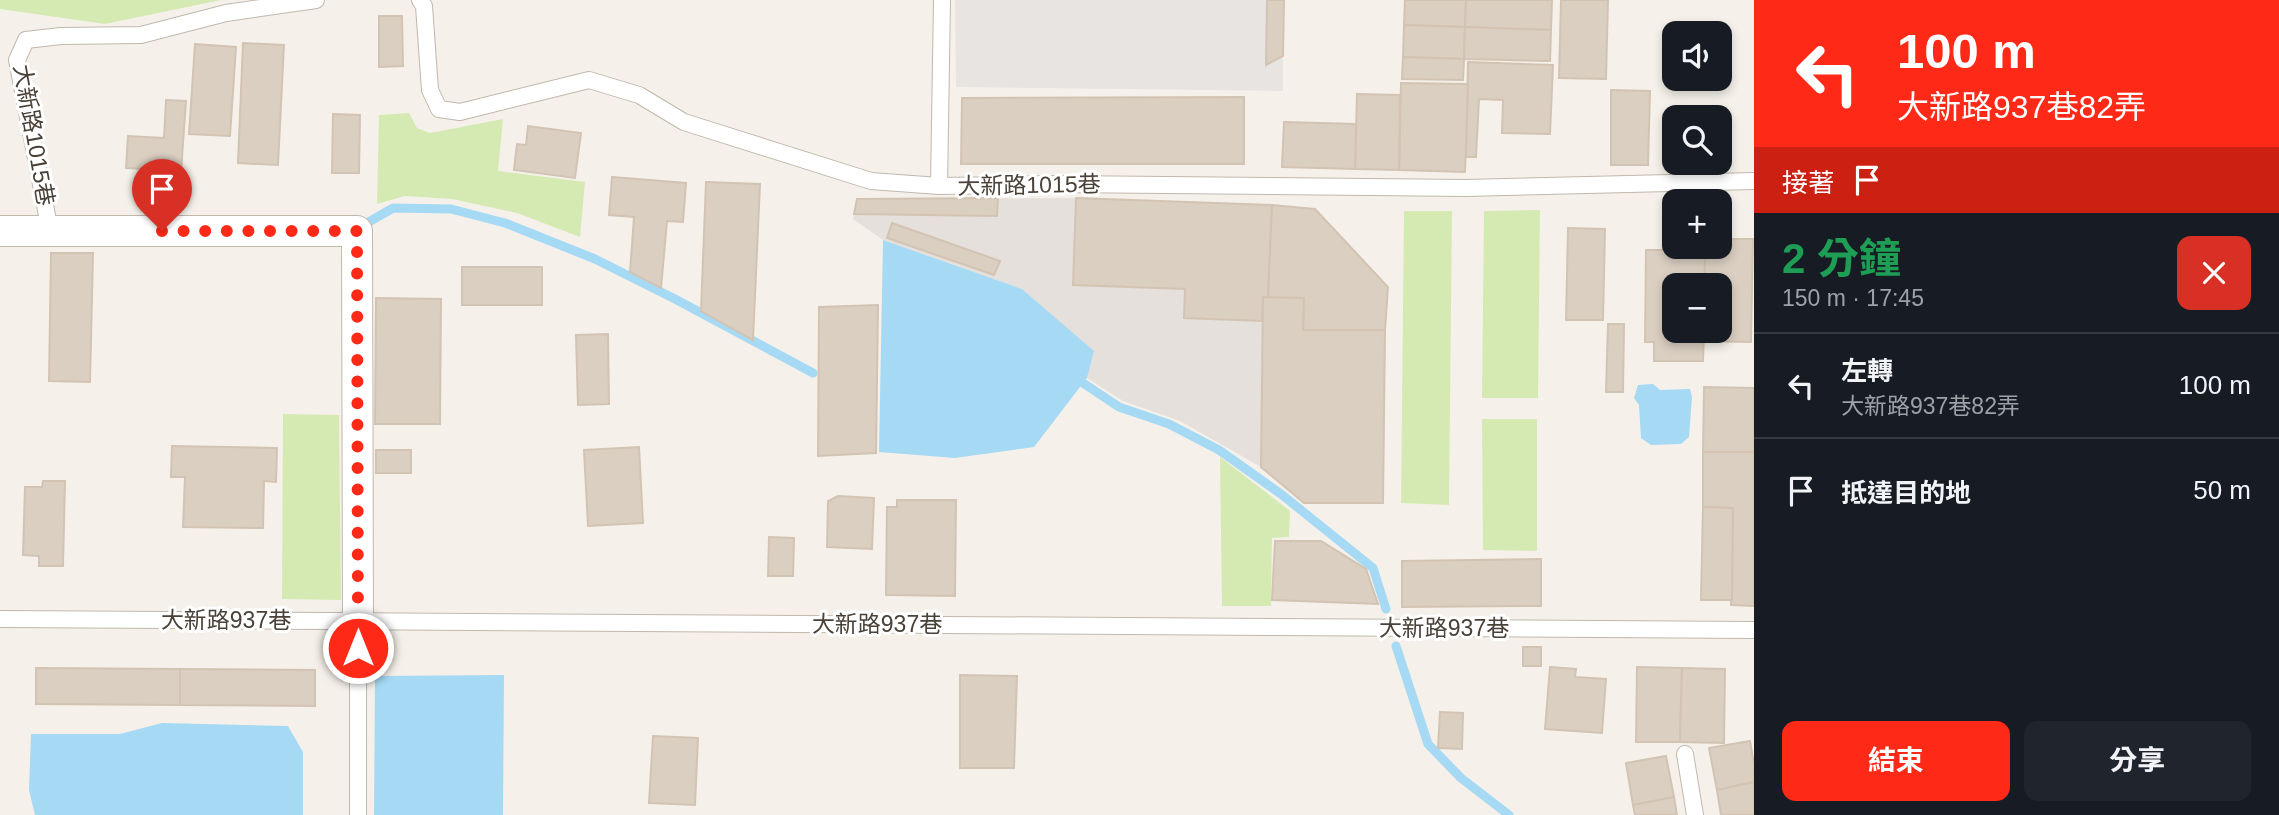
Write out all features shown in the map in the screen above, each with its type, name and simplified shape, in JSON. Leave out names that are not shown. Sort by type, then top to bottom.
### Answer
[{"type":"street","points":[[0,231],[357,231],[358,621]]},
{"type":"lane","name":"大新路1015巷","points":[[50,231],[17,60],[26,40],[61,36],[141,35],[226,13],[316,0]]},
{"type":"lane","name":"大新路1015巷","points":[[420,0],[424,6],[430,90],[439,108],[460,112],[589,80],[639,95],[684,122],[871,181],[939,186],[1073,184],[1466,188],[1754,181]]},
{"type":"lane","points":[[939,186],[942,0]]},
{"type":"lane","name":"大新路937巷","points":[[0,619],[1754,630]]},
{"type":"lane","points":[[358,621],[358,815]]},
{"type":"lane","points":[[1685,754],[1695,815]]},
{"type":"shaded area","points":[[955,0],[1267,0],[1266,65],[1283,56],[1283,91],[956,87]]},
{"type":"shaded area","points":[[1076,198],[1073,285],[1185,289],[1184,318],[1262,321],[1261,467],[1180,421],[1123,401],[1087,378],[1093,351],[1022,289],[883,240],[853,219],[857,199]]},
{"type":"green space","points":[[0,0],[221,0],[105,24],[0,9]]},
{"type":"green space","points":[[409,113],[417,128],[430,133],[503,119],[498,171],[585,182],[580,237],[517,213],[452,199],[405,196],[377,204],[379,115]]},
{"type":"green space","points":[[1540,210],[1538,398],[1482,398],[1484,211]]},
{"type":"green space","points":[[1404,211],[1452,211],[1449,505],[1401,503]]},
{"type":"green space","points":[[283,414],[339,415],[341,600],[282,599]]},
{"type":"green space","points":[[1482,419],[1537,419],[1537,551],[1483,550]]},
{"type":"green space","points":[[1220,457],[1290,511],[1289,537],[1272,538],[1271,606],[1222,606]]},
{"type":"water","points":[[883,240],[1022,289],[1094,351],[1087,378],[1034,447],[955,458],[879,452]]},
{"type":"water","points":[[1653,384],[1660,390],[1690,389],[1692,397],[1689,437],[1681,444],[1651,445],[1641,438],[1639,405],[1634,398],[1638,385]]},
{"type":"water","points":[[504,675],[503,815],[374,815],[375,676]]},
{"type":"water","points":[[162,723],[288,726],[303,752],[303,815],[35,815],[29,790],[31,734],[120,734]]},
{"type":"building","points":[[1267,0],[1284,0],[1283,56],[1266,65]]},
{"type":"building","points":[[1405,0],[1466,0],[1465,27],[1404,25]]},
{"type":"building","points":[[1466,0],[1552,0],[1551,30],[1465,27]]},
{"type":"building","points":[[1561,0],[1608,0],[1606,79],[1559,78]]},
{"type":"building","points":[[379,16],[402,16],[403,66],[379,67]]},
{"type":"building","points":[[1404,25],[1465,27],[1464,59],[1403,57]]},
{"type":"building","points":[[1465,27],[1551,30],[1550,61],[1464,59]]},
{"type":"building","points":[[243,43],[284,45],[278,165],[238,163]]},
{"type":"building","points":[[195,44],[236,47],[230,136],[189,134]]},
{"type":"building","points":[[1403,57],[1464,59],[1463,80],[1402,79]]},
{"type":"building","points":[[1468,62],[1553,65],[1550,134],[1502,133],[1503,100],[1479,99],[1476,157],[1466,157]]},
{"type":"building","points":[[1401,83],[1468,84],[1465,172],[1399,170]]},
{"type":"building","points":[[1611,90],[1650,91],[1648,165],[1611,165]]},
{"type":"building","points":[[1357,94],[1400,95],[1399,170],[1355,169]]},
{"type":"building","points":[[1244,97],[1244,164],[961,164],[962,98]]},
{"type":"building","points":[[166,100],[186,101],[181,171],[126,168],[128,136],[164,138]]},
{"type":"building","points":[[333,114],[360,115],[359,173],[332,173]]},
{"type":"building","points":[[1284,122],[1356,124],[1355,169],[1282,167]]},
{"type":"building","points":[[528,126],[581,133],[575,178],[514,170],[517,144],[526,145]]},
{"type":"building","points":[[612,177],[686,183],[683,222],[667,221],[661,288],[630,272],[634,217],[609,215]]},
{"type":"building","points":[[706,182],[760,184],[753,340],[701,311]]},
{"type":"building","points":[[998,198],[997,216],[854,214],[857,199]]},
{"type":"building","points":[[1076,198],[1272,205],[1268,298],[1263,297],[1262,321],[1184,318],[1185,289],[1073,285]]},
{"type":"building","points":[[1272,205],[1315,209],[1388,287],[1385,330],[1303,330],[1304,298],[1268,298]]},
{"type":"building","points":[[892,223],[1000,261],[994,275],[887,238]]},
{"type":"building","points":[[1568,228],[1605,229],[1603,320],[1566,320]]},
{"type":"building","points":[[1732,239],[1753,239],[1751,342],[1732,342],[1732,273],[1704,273],[1705,259],[1732,259]]},
{"type":"building","points":[[1646,250],[1662,250],[1662,259],[1705,259],[1704,273],[1662,273],[1662,343],[1704,343],[1703,361],[1654,361],[1654,342],[1645,342]]},
{"type":"building","points":[[51,253],[93,253],[90,382],[49,381]]},
{"type":"building","points":[[462,267],[542,267],[542,305],[462,305]]},
{"type":"building","points":[[1263,297],[1304,298],[1303,330],[1385,330],[1383,503],[1304,503],[1261,467]]},
{"type":"building","points":[[376,298],[441,299],[440,424],[375,424]]},
{"type":"building","points":[[878,305],[876,453],[818,456],[819,307]]},
{"type":"building","points":[[1608,324],[1624,324],[1623,392],[1606,392]]},
{"type":"building","points":[[608,334],[609,404],[578,405],[576,335]]},
{"type":"building","points":[[1704,387],[1754,388],[1754,452],[1703,452]]},
{"type":"building","points":[[172,446],[277,448],[276,482],[264,481],[263,528],[183,527],[185,477],[171,477]]},
{"type":"building","points":[[639,447],[643,523],[588,526],[584,450]]},
{"type":"building","points":[[376,450],[411,450],[411,473],[376,473]]},
{"type":"building","points":[[1703,452],[1754,452],[1754,606],[1731,605],[1733,508],[1703,507]]},
{"type":"building","points":[[43,481],[65,481],[63,566],[39,566],[39,556],[23,555],[25,487],[42,487]]},
{"type":"building","points":[[838,496],[874,498],[872,549],[827,547],[828,501]]},
{"type":"building","points":[[897,500],[956,500],[955,596],[886,595],[887,507],[897,507]]},
{"type":"building","points":[[1703,507],[1733,508],[1732,600],[1701,600]]},
{"type":"building","points":[[769,537],[794,538],[793,576],[768,576]]},
{"type":"building","points":[[1275,541],[1321,541],[1366,569],[1378,604],[1272,600]]},
{"type":"building","points":[[1541,559],[1541,606],[1402,607],[1402,561]]},
{"type":"building","points":[[1523,647],[1541,647],[1541,666],[1523,666]]},
{"type":"building","points":[[1550,667],[1576,669],[1575,677],[1606,679],[1602,733],[1545,729]]},
{"type":"building","points":[[1637,667],[1682,668],[1680,742],[1636,742]]},
{"type":"building","points":[[36,668],[180,669],[180,705],[36,704]]},
{"type":"building","points":[[1682,668],[1725,669],[1724,743],[1680,742]]},
{"type":"building","points":[[180,669],[315,670],[315,706],[180,705]]},
{"type":"building","points":[[960,675],[1017,676],[1014,768],[960,768]]},
{"type":"building","points":[[1440,712],[1463,713],[1462,749],[1438,748]]},
{"type":"building","points":[[653,736],[698,738],[695,805],[649,803]]},
{"type":"building","points":[[1750,741],[1754,782],[1717,790],[1709,748]]},
{"type":"building","points":[[1666,756],[1674,797],[1633,805],[1626,763]]},
{"type":"building","points":[[1754,782],[1754,815],[1721,815],[1717,790]]},
{"type":"building","points":[[1674,797],[1677,815],[1635,815],[1633,805]]},
{"type":"waterway","points":[[367,223],[393,208],[451,209],[505,223],[595,259],[813,373]]},
{"type":"waterway","points":[[1083,383],[1119,407],[1169,424],[1219,450],[1281,494],[1373,568],[1386,609]]},
{"type":"waterway","points":[[1396,646],[1428,744],[1461,778],[1509,815]]},
{"type":"route","points":[[162,231],[357,231],[358,648]]}]
